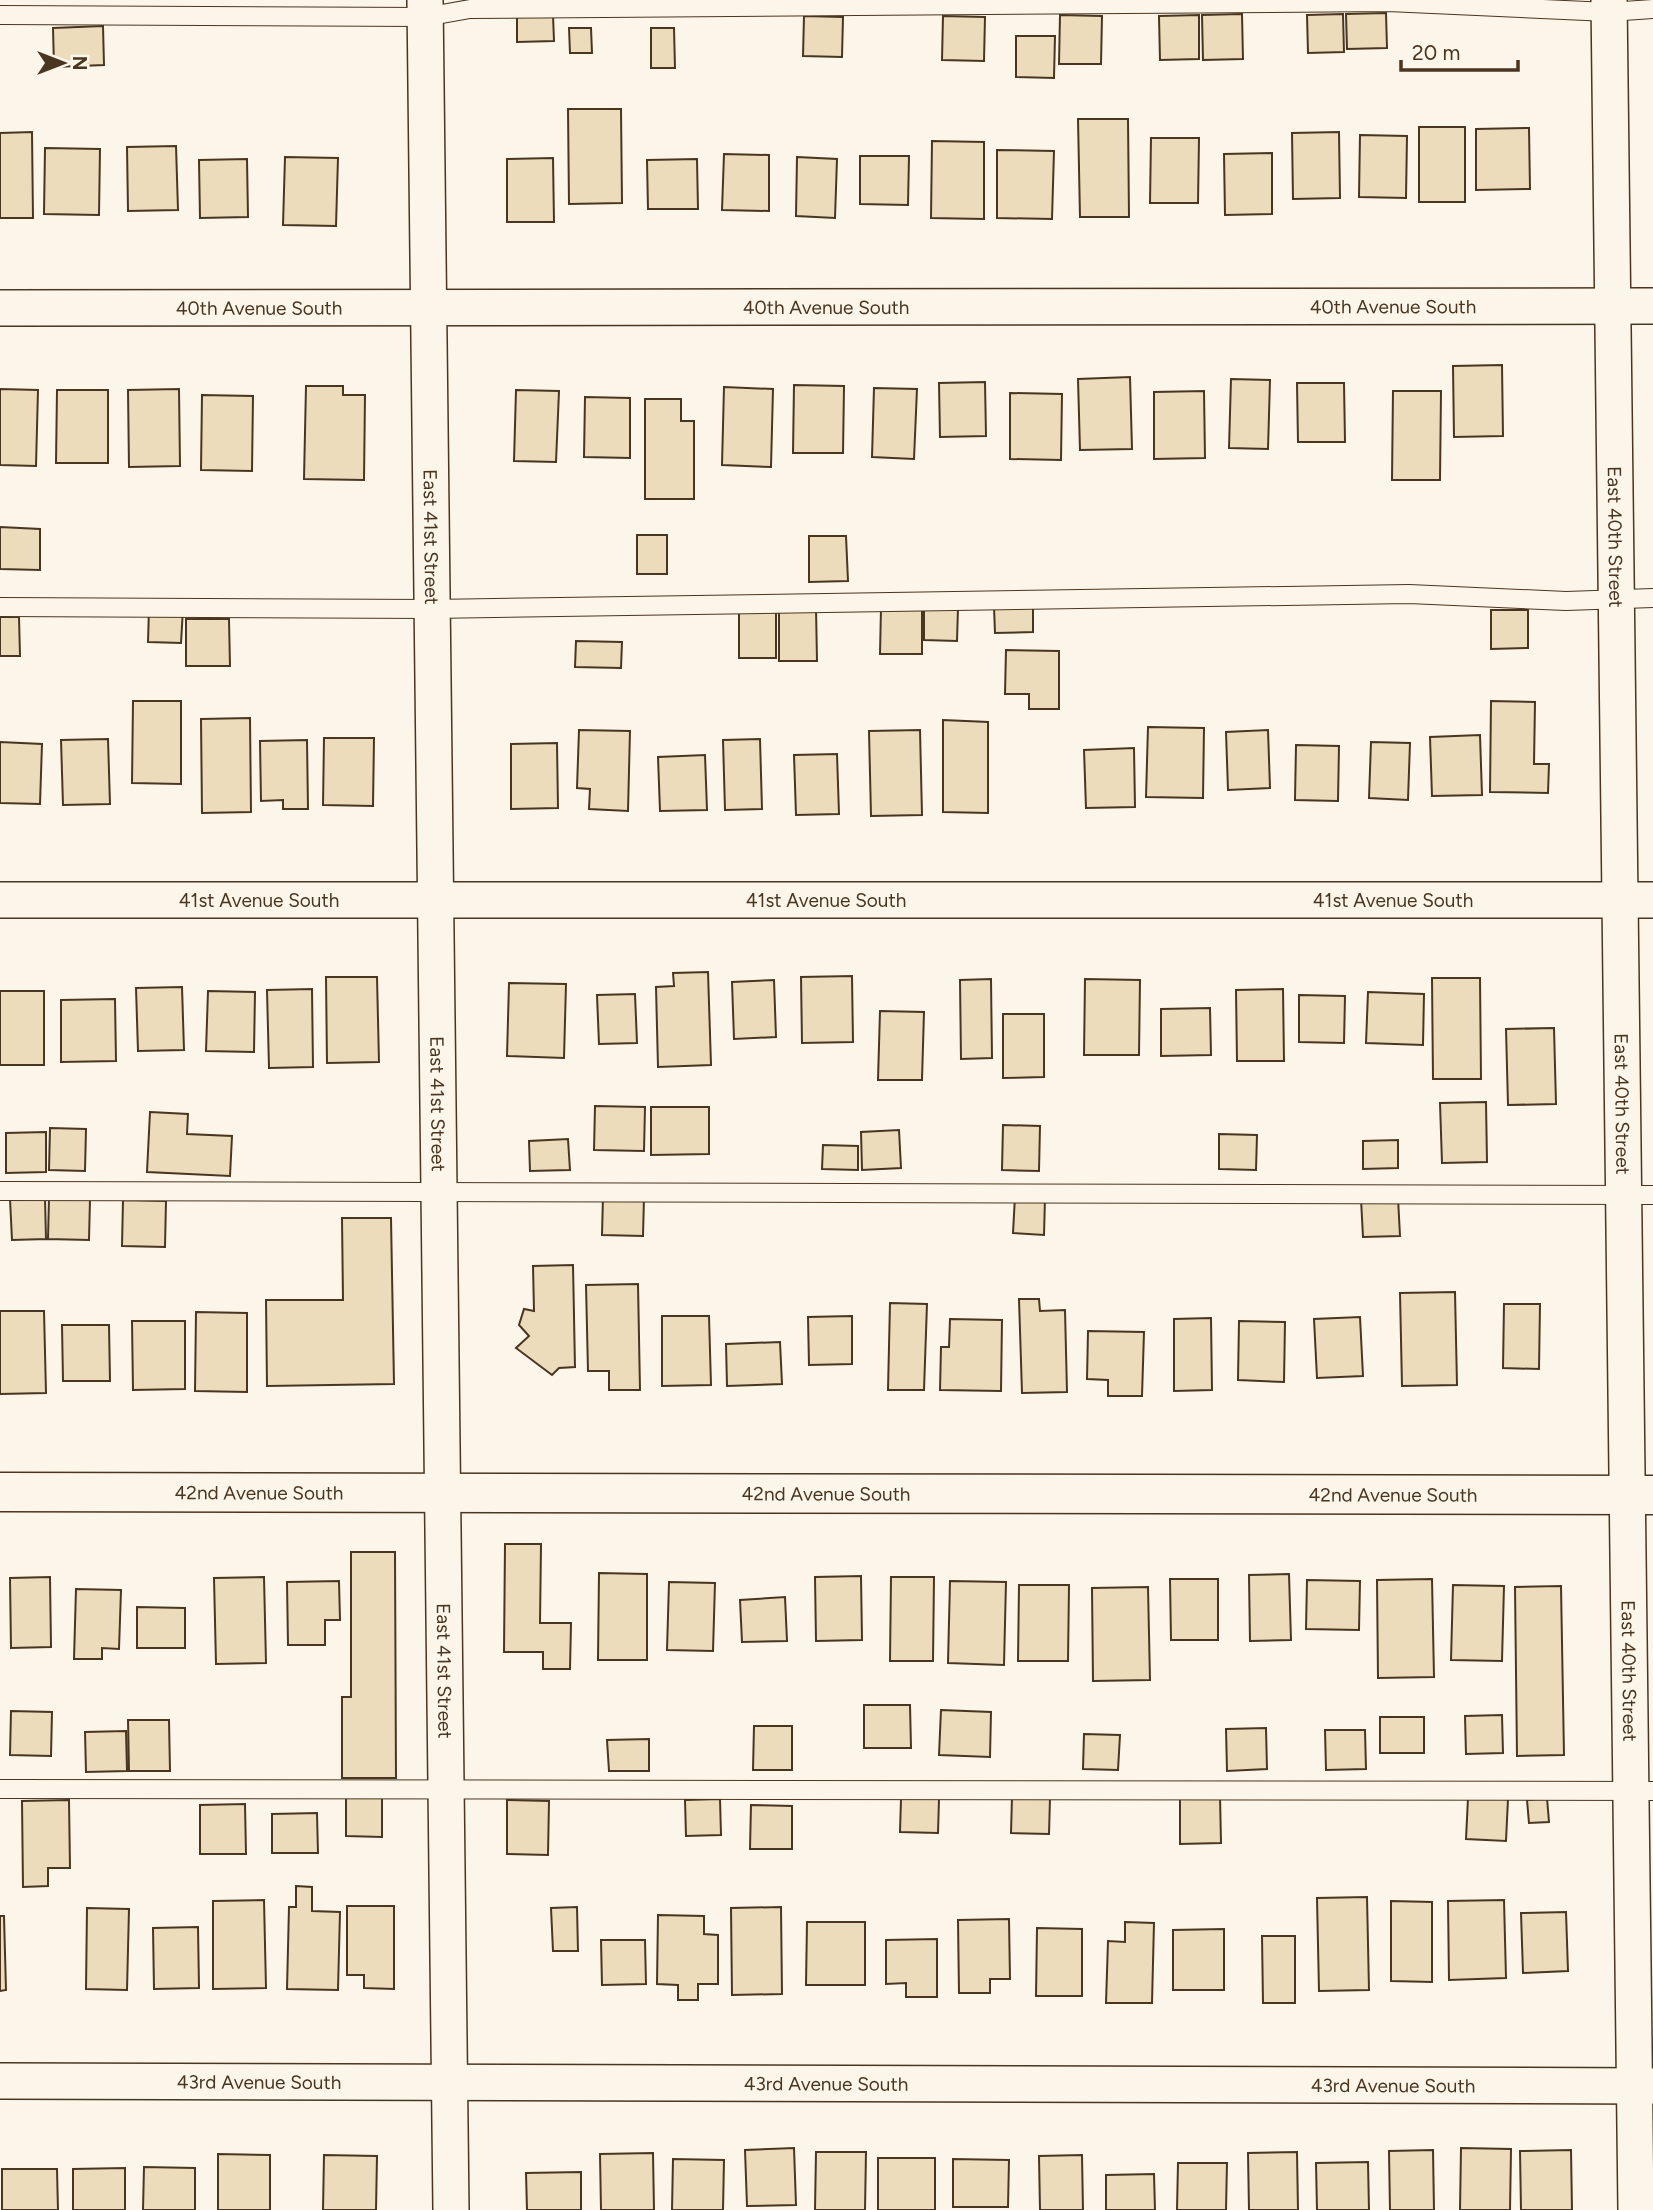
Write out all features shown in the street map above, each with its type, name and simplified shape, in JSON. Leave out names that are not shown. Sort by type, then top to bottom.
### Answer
[{"type":"street","name":"East 40th Street","points":[[1609,6],[1618,599],[1638,900],[1644,2086],[1636,2210]]},
{"type":"street","name":"East 41st Street","points":[[425,8],[451,2210]]},
{"type":"street","name":"40th Avenue South","points":[[0,308],[1653,306]]},
{"type":"street","name":"41st Avenue South","points":[[0,900],[1638,900]]},
{"type":"street","name":"42nd Avenue South","points":[[0,1492],[1641,1495]]},
{"type":"street","name":"43rd Avenue South","points":[[0,2081],[450,2085],[1644,2086]]},
{"type":"lane","points":[[0,15],[425,8],[1388,2],[1653,9]]},
{"type":"lane","points":[[0,607],[432,608],[1409,594],[1566,601],[1653,598]]},
{"type":"lane","points":[[0,1191],[1639,1195]]},
{"type":"lane","points":[[0,1789],[1641,1791]]},
{"type":"building","points":[[1386,13],[1387,48],[1347,49],[1346,14]]},
{"type":"building","points":[[1242,14],[1243,59],[1203,60],[1202,15]]},
{"type":"building","points":[[1343,14],[1344,52],[1308,53],[1307,15]]},
{"type":"building","points":[[553,15],[554,41],[517,42],[517,16]]},
{"type":"building","points":[[1060,15],[1102,16],[1101,64],[1059,64]]},
{"type":"building","points":[[1199,15],[1199,59],[1160,60],[1159,16]]},
{"type":"building","points":[[804,16],[843,17],[842,57],[803,56]]},
{"type":"building","points":[[943,16],[985,17],[984,61],[942,60]]},
{"type":"building","points":[[103,26],[104,65],[54,67],[53,28]]},
{"type":"building","points":[[569,28],[591,28],[592,53],[570,53]]},
{"type":"building","points":[[651,28],[674,28],[675,68],[651,68]]},
{"type":"building","points":[[1016,36],[1055,36],[1054,78],[1016,77]]},
{"type":"building","points":[[568,109],[621,109],[622,203],[569,204]]},
{"type":"building","points":[[1078,119],[1128,119],[1129,217],[1080,217]]},
{"type":"building","points":[[1419,127],[1465,127],[1465,202],[1419,202]]},
{"type":"building","points":[[1529,128],[1530,189],[1476,190],[1476,129]]},
{"type":"building","points":[[32,132],[33,218],[0,218],[0,133]]},
{"type":"building","points":[[1339,132],[1340,198],[1293,199],[1292,133]]},
{"type":"building","points":[[1360,135],[1407,136],[1406,198],[1359,197]]},
{"type":"building","points":[[1151,138],[1199,138],[1198,203],[1150,203]]},
{"type":"building","points":[[932,141],[984,142],[984,219],[931,218]]},
{"type":"building","points":[[176,146],[178,210],[128,211],[127,147]]},
{"type":"building","points":[[45,148],[100,149],[99,215],[44,214]]},
{"type":"building","points":[[997,150],[1054,151],[1052,219],[997,218]]},
{"type":"building","points":[[1272,153],[1272,214],[1225,215],[1224,154]]},
{"type":"building","points":[[724,154],[769,155],[769,211],[722,210]]},
{"type":"building","points":[[860,156],[909,156],[908,205],[860,204]]},
{"type":"building","points":[[285,157],[338,158],[336,226],[283,225]]},
{"type":"building","points":[[797,157],[837,159],[835,218],[796,216]]},
{"type":"building","points":[[553,158],[554,222],[507,222],[507,159]]},
{"type":"building","points":[[247,159],[248,217],[200,218],[199,160]]},
{"type":"building","points":[[697,159],[698,209],[648,209],[647,160]]},
{"type":"building","points":[[1502,365],[1503,436],[1454,437],[1453,366]]},
{"type":"building","points":[[1130,377],[1132,449],[1080,450],[1078,379]]},
{"type":"building","points":[[1231,379],[1270,380],[1268,449],[1229,448]]},
{"type":"building","points":[[985,382],[986,436],[940,437],[939,383]]},
{"type":"building","points":[[1297,383],[1344,383],[1345,442],[1298,442]]},
{"type":"building","points":[[794,385],[844,386],[843,453],[793,453]]},
{"type":"building","points":[[306,386],[343,386],[343,395],[365,395],[364,480],[304,479]]},
{"type":"building","points":[[724,387],[773,389],[771,467],[722,465]]},
{"type":"building","points":[[874,388],[917,389],[914,459],[872,457]]},
{"type":"building","points":[[0,389],[38,390],[36,466],[0,465]]},
{"type":"building","points":[[179,389],[180,466],[129,467],[128,390]]},
{"type":"building","points":[[57,390],[108,390],[108,463],[56,463]]},
{"type":"building","points":[[516,390],[559,391],[556,462],[514,461]]},
{"type":"building","points":[[1204,391],[1205,458],[1154,459],[1154,392]]},
{"type":"building","points":[[1393,391],[1441,391],[1440,480],[1392,480]]},
{"type":"building","points":[[1010,393],[1062,394],[1061,460],[1010,459]]},
{"type":"building","points":[[202,395],[253,396],[252,471],[201,470]]},
{"type":"building","points":[[585,397],[630,398],[630,458],[584,457]]},
{"type":"building","points":[[645,399],[681,399],[681,421],[694,421],[694,499],[645,499]]},
{"type":"building","points":[[0,527],[40,529],[40,570],[0,569]]},
{"type":"building","points":[[637,535],[667,535],[667,574],[637,574]]},
{"type":"building","points":[[809,536],[846,536],[848,581],[809,582]]},
{"type":"building","points":[[924,606],[958,608],[957,641],[924,640]]},
{"type":"building","points":[[1033,606],[1033,632],[995,633],[994,607]]},
{"type":"building","points":[[149,608],[183,609],[181,643],[148,642]]},
{"type":"building","points":[[739,608],[776,609],[776,658],[739,658]]},
{"type":"building","points":[[779,608],[816,608],[817,661],[779,661]]},
{"type":"building","points":[[881,608],[922,609],[922,654],[880,654]]},
{"type":"building","points":[[1491,610],[1528,610],[1528,648],[1491,649]]},
{"type":"building","points":[[0,617],[19,617],[20,656],[0,656]]},
{"type":"building","points":[[186,619],[229,619],[230,666],[186,666]]},
{"type":"building","points":[[576,641],[622,642],[621,668],[575,667]]},
{"type":"building","points":[[1006,650],[1059,651],[1059,709],[1029,709],[1029,694],[1005,694]]},
{"type":"building","points":[[133,701],[181,701],[181,784],[132,783]]},
{"type":"building","points":[[1491,701],[1535,702],[1534,764],[1549,764],[1548,793],[1490,792]]},
{"type":"building","points":[[250,718],[251,812],[202,813],[201,719]]},
{"type":"building","points":[[943,720],[988,722],[988,813],[943,812]]},
{"type":"building","points":[[1148,727],[1204,728],[1203,798],[1146,797]]},
{"type":"building","points":[[579,730],[630,731],[628,811],[589,809],[590,789],[577,788]]},
{"type":"building","points":[[920,730],[922,815],[871,816],[869,731]]},
{"type":"building","points":[[1268,730],[1270,788],[1228,790],[1226,732]]},
{"type":"building","points":[[1480,735],[1482,795],[1432,796],[1430,737]]},
{"type":"building","points":[[324,738],[374,738],[373,806],[323,805]]},
{"type":"building","points":[[108,739],[110,804],[63,805],[61,740]]},
{"type":"building","points":[[760,739],[762,809],[725,810],[723,740]]},
{"type":"building","points":[[307,740],[308,809],[283,809],[283,800],[261,801],[260,741]]},
{"type":"building","points":[[0,742],[42,744],[40,804],[0,803]]},
{"type":"building","points":[[1371,742],[1410,743],[1408,800],[1369,798]]},
{"type":"building","points":[[557,743],[558,808],[511,809],[511,744]]},
{"type":"building","points":[[1296,745],[1339,746],[1338,801],[1295,800]]},
{"type":"building","points":[[1134,748],[1135,807],[1086,808],[1084,750]]},
{"type":"building","points":[[837,754],[839,814],[796,815],[794,755]]},
{"type":"building","points":[[705,755],[707,810],[660,811],[658,757]]},
{"type":"building","points":[[708,972],[711,1065],[658,1067],[656,987],[674,986],[673,973]]},
{"type":"building","points":[[852,976],[853,1042],[802,1043],[801,977]]},
{"type":"building","points":[[326,977],[377,977],[379,1062],[327,1063]]},
{"type":"building","points":[[1432,978],[1480,978],[1481,1079],[1433,1079]]},
{"type":"building","points":[[991,979],[992,1058],[961,1059],[960,980]]},
{"type":"building","points":[[1085,979],[1140,980],[1139,1055],[1084,1055]]},
{"type":"building","points":[[774,980],[776,1037],[734,1039],[732,982]]},
{"type":"building","points":[[509,983],[566,984],[564,1058],[507,1056]]},
{"type":"building","points":[[182,987],[184,1050],[138,1051],[136,988]]},
{"type":"building","points":[[312,989],[313,1067],[269,1068],[267,990]]},
{"type":"building","points":[[1283,989],[1284,1061],[1237,1061],[1236,990]]},
{"type":"building","points":[[0,991],[44,991],[44,1065],[0,1065]]},
{"type":"building","points":[[208,991],[255,992],[254,1052],[206,1051]]},
{"type":"building","points":[[1368,992],[1424,994],[1423,1045],[1366,1043]]},
{"type":"building","points":[[635,994],[637,1043],[599,1044],[597,995]]},
{"type":"building","points":[[1299,995],[1345,996],[1344,1043],[1299,1042]]},
{"type":"building","points":[[115,999],[116,1061],[61,1062],[61,1000]]},
{"type":"building","points":[[1210,1008],[1211,1055],[1161,1056],[1161,1009]]},
{"type":"building","points":[[880,1011],[924,1012],[922,1080],[878,1080]]},
{"type":"building","points":[[1003,1014],[1044,1014],[1044,1077],[1003,1078]]},
{"type":"building","points":[[1554,1028],[1556,1104],[1508,1105],[1506,1029]]},
{"type":"building","points":[[1486,1102],[1487,1162],[1442,1163],[1440,1103]]},
{"type":"building","points":[[595,1106],[645,1107],[644,1151],[594,1150]]},
{"type":"building","points":[[651,1107],[709,1107],[709,1154],[651,1155]]},
{"type":"building","points":[[150,1112],[188,1114],[187,1134],[232,1136],[230,1176],[147,1172]]},
{"type":"building","points":[[1003,1125],[1040,1126],[1039,1171],[1002,1170]]},
{"type":"building","points":[[50,1128],[86,1129],[85,1171],[49,1170]]},
{"type":"building","points":[[899,1130],[901,1168],[862,1170],[861,1132]]},
{"type":"building","points":[[46,1132],[46,1172],[6,1173],[6,1133]]},
{"type":"building","points":[[1219,1134],[1257,1135],[1256,1170],[1219,1169]]},
{"type":"building","points":[[568,1139],[570,1170],[530,1171],[529,1141]]},
{"type":"building","points":[[1398,1140],[1398,1168],[1363,1169],[1363,1141]]},
{"type":"building","points":[[823,1145],[858,1146],[858,1170],[822,1169]]},
{"type":"building","points":[[603,1196],[644,1197],[643,1236],[602,1235]]},
{"type":"building","points":[[1015,1196],[1045,1198],[1044,1235],[1013,1233]]},
{"type":"building","points":[[45,1198],[46,1239],[12,1240],[10,1199]]},
{"type":"building","points":[[49,1198],[90,1199],[89,1240],[48,1239]]},
{"type":"building","points":[[1398,1198],[1400,1236],[1363,1237],[1361,1199]]},
{"type":"building","points":[[123,1200],[166,1201],[165,1247],[122,1246]]},
{"type":"building","points":[[342,1218],[391,1218],[394,1384],[267,1386],[266,1300],[343,1300]]},
{"type":"building","points":[[573,1265],[575,1367],[559,1368],[552,1375],[516,1348],[529,1336],[519,1325],[524,1309],[534,1311],[533,1266]]},
{"type":"building","points":[[638,1284],[640,1390],[609,1390],[609,1371],[588,1371],[586,1285]]},
{"type":"building","points":[[1455,1292],[1457,1385],[1402,1386],[1400,1293]]},
{"type":"building","points":[[1019,1299],[1039,1299],[1040,1311],[1065,1310],[1067,1392],[1022,1393]]},
{"type":"building","points":[[890,1303],[927,1304],[924,1390],[888,1390]]},
{"type":"building","points":[[1504,1304],[1540,1304],[1539,1369],[1503,1368]]},
{"type":"building","points":[[0,1311],[44,1311],[46,1393],[0,1394]]},
{"type":"building","points":[[196,1312],[247,1313],[247,1392],[195,1391]]},
{"type":"building","points":[[662,1316],[709,1316],[711,1385],[662,1386]]},
{"type":"building","points":[[852,1316],[852,1364],[809,1365],[808,1317]]},
{"type":"building","points":[[1360,1317],[1363,1376],[1317,1378],[1314,1319]]},
{"type":"building","points":[[1211,1318],[1212,1390],[1174,1391],[1174,1319]]},
{"type":"building","points":[[950,1319],[1002,1320],[1001,1391],[940,1390],[941,1347],[949,1347]]},
{"type":"building","points":[[132,1321],[185,1321],[185,1389],[133,1390]]},
{"type":"building","points":[[1239,1321],[1285,1322],[1284,1382],[1238,1380]]},
{"type":"building","points":[[62,1325],[109,1325],[110,1381],[63,1381]]},
{"type":"building","points":[[1088,1331],[1144,1332],[1142,1396],[1108,1396],[1108,1380],[1087,1379]]},
{"type":"building","points":[[780,1342],[782,1384],[727,1386],[726,1344]]},
{"type":"building","points":[[505,1544],[541,1544],[540,1623],[571,1623],[570,1669],[543,1669],[543,1652],[504,1652]]},
{"type":"building","points":[[351,1552],[395,1552],[396,1778],[342,1778],[342,1697],[351,1697]]},
{"type":"building","points":[[599,1573],[647,1574],[647,1660],[598,1660]]},
{"type":"building","points":[[1289,1574],[1291,1640],[1250,1641],[1249,1575]]},
{"type":"building","points":[[861,1576],[862,1640],[816,1641],[815,1577]]},
{"type":"building","points":[[50,1577],[51,1647],[11,1648],[10,1578]]},
{"type":"building","points":[[264,1577],[266,1663],[216,1664],[214,1578]]},
{"type":"building","points":[[891,1577],[934,1577],[933,1661],[890,1661]]},
{"type":"building","points":[[1170,1579],[1218,1579],[1218,1640],[1171,1640]]},
{"type":"building","points":[[1432,1579],[1434,1677],[1378,1678],[1377,1580]]},
{"type":"building","points":[[1307,1580],[1360,1581],[1359,1630],[1306,1629]]},
{"type":"building","points":[[339,1581],[340,1620],[325,1620],[325,1645],[288,1645],[287,1582]]},
{"type":"building","points":[[950,1581],[1006,1582],[1004,1665],[948,1663]]},
{"type":"building","points":[[669,1582],[715,1583],[713,1651],[667,1650]]},
{"type":"building","points":[[1019,1585],[1069,1585],[1068,1661],[1018,1661]]},
{"type":"building","points":[[1453,1585],[1504,1586],[1502,1661],[1451,1660]]},
{"type":"building","points":[[1561,1586],[1564,1755],[1517,1756],[1515,1587]]},
{"type":"building","points":[[1148,1587],[1150,1680],[1093,1681],[1092,1588]]},
{"type":"building","points":[[76,1589],[121,1590],[119,1649],[102,1648],[102,1659],[74,1659]]},
{"type":"building","points":[[785,1597],[787,1641],[742,1642],[740,1600]]},
{"type":"building","points":[[137,1607],[185,1608],[185,1648],[137,1648]]},
{"type":"building","points":[[864,1705],[910,1705],[911,1748],[864,1748]]},
{"type":"building","points":[[941,1710],[991,1712],[990,1757],[939,1755]]},
{"type":"building","points":[[11,1711],[52,1712],[51,1756],[10,1755]]},
{"type":"building","points":[[1502,1715],[1503,1753],[1466,1754],[1465,1716]]},
{"type":"building","points":[[1380,1717],[1424,1717],[1424,1753],[1380,1753]]},
{"type":"building","points":[[128,1720],[169,1720],[170,1771],[129,1771]]},
{"type":"building","points":[[754,1726],[792,1726],[792,1770],[753,1770]]},
{"type":"building","points":[[1266,1728],[1267,1769],[1227,1771],[1226,1729]]},
{"type":"building","points":[[1325,1730],[1365,1730],[1366,1769],[1326,1770]]},
{"type":"building","points":[[126,1731],[127,1771],[86,1772],[85,1732]]},
{"type":"building","points":[[1084,1734],[1120,1735],[1118,1770],[1083,1769]]},
{"type":"building","points":[[649,1739],[649,1771],[609,1771],[607,1740]]},
{"type":"building","points":[[1220,1796],[1221,1843],[1180,1844],[1180,1797]]},
{"type":"building","points":[[1012,1797],[1050,1798],[1049,1834],[1011,1833]]},
{"type":"building","points":[[346,1798],[382,1798],[382,1837],[346,1836]]},
{"type":"building","points":[[1468,1798],[1508,1799],[1506,1841],[1466,1839]]},
{"type":"building","points":[[1547,1798],[1549,1822],[1529,1823],[1527,1800]]},
{"type":"building","points":[[720,1799],[721,1835],[686,1836],[685,1800]]},
{"type":"building","points":[[901,1799],[939,1799],[938,1833],[900,1832]]},
{"type":"building","points":[[69,1800],[70,1868],[48,1868],[48,1886],[23,1887],[22,1801]]},
{"type":"building","points":[[507,1800],[549,1801],[548,1855],[507,1854]]},
{"type":"building","points":[[245,1804],[246,1854],[200,1854],[200,1805]]},
{"type":"building","points":[[751,1805],[792,1806],[792,1849],[750,1849]]},
{"type":"building","points":[[317,1813],[318,1853],[272,1853],[272,1814]]},
{"type":"building","points":[[296,1886],[312,1887],[312,1911],[340,1912],[338,1990],[287,1989],[289,1907],[296,1907]]},
{"type":"building","points":[[1367,1897],[1369,1990],[1319,1991],[1317,1898]]},
{"type":"building","points":[[264,1900],[266,1988],[213,1989],[213,1901]]},
{"type":"building","points":[[1504,1900],[1506,1978],[1449,1980],[1448,1901]]},
{"type":"building","points":[[1391,1901],[1432,1902],[1432,1982],[1391,1981]]},
{"type":"building","points":[[347,1906],[394,1906],[394,1989],[364,1988],[364,1975],[347,1975]]},
{"type":"building","points":[[577,1907],[578,1951],[553,1951],[551,1908]]},
{"type":"building","points":[[781,1907],[782,1994],[732,1995],[731,1908]]},
{"type":"building","points":[[87,1908],[129,1909],[127,1990],[86,1989]]},
{"type":"building","points":[[1566,1912],[1568,1971],[1523,1973],[1521,1913]]},
{"type":"building","points":[[658,1915],[704,1916],[704,1934],[718,1935],[718,1984],[698,1984],[698,2000],[678,2000],[678,1985],[657,1984]]},
{"type":"building","points":[[0,1916],[4,1916],[6,1990],[0,1991]]},
{"type":"building","points":[[1009,1919],[1010,1979],[990,1979],[990,1993],[959,1993],[958,1920]]},
{"type":"building","points":[[807,1922],[865,1922],[865,1985],[806,1985]]},
{"type":"building","points":[[1125,1922],[1154,1923],[1152,2003],[1106,2003],[1108,1941],[1125,1942]]},
{"type":"building","points":[[198,1927],[199,1988],[154,1989],[153,1928]]},
{"type":"building","points":[[1037,1928],[1082,1929],[1082,1996],[1036,1996]]},
{"type":"building","points":[[1224,1929],[1224,1990],[1173,1990],[1173,1930]]},
{"type":"building","points":[[1262,1936],[1295,1936],[1295,2003],[1263,2003]]},
{"type":"building","points":[[937,1939],[937,1997],[906,1997],[906,1983],[886,1984],[886,1940]]},
{"type":"building","points":[[601,1940],[645,1940],[646,1984],[602,1985]]},
{"type":"building","points":[[794,2148],[796,2205],[747,2206],[745,2150]]},
{"type":"building","points":[[1461,2148],[1511,2149],[1510,2210],[1460,2210]]},
{"type":"building","points":[[1433,2150],[1434,2210],[1390,2210],[1389,2151]]},
{"type":"building","points":[[1571,2150],[1572,2210],[1521,2210],[1520,2151]]},
{"type":"building","points":[[816,2152],[866,2152],[865,2210],[815,2210]]},
{"type":"building","points":[[1297,2152],[1298,2210],[1249,2210],[1248,2153]]},
{"type":"building","points":[[653,2153],[654,2210],[601,2210],[600,2154]]},
{"type":"building","points":[[218,2154],[270,2155],[270,2210],[218,2210]]},
{"type":"building","points":[[324,2155],[377,2156],[376,2210],[323,2210]]},
{"type":"building","points":[[1082,2155],[1083,2210],[1040,2210],[1039,2156]]},
{"type":"building","points":[[878,2158],[935,2158],[935,2210],[878,2210]]},
{"type":"building","points":[[673,2159],[724,2160],[723,2210],[672,2210]]},
{"type":"building","points":[[953,2159],[1009,2160],[1008,2207],[953,2207]]},
{"type":"building","points":[[1368,2162],[1369,2210],[1317,2210],[1316,2163]]},
{"type":"building","points":[[1178,2163],[1227,2163],[1226,2210],[1177,2210]]},
{"type":"building","points":[[144,2167],[195,2168],[195,2210],[143,2210]]},
{"type":"building","points":[[125,2168],[125,2210],[73,2210],[73,2169]]},
{"type":"building","points":[[2,2169],[57,2169],[58,2210],[2,2210]]},
{"type":"building","points":[[581,2172],[581,2210],[527,2210],[526,2173]]},
{"type":"building","points":[[1154,2174],[1155,2210],[1106,2210],[1106,2175]]}]
